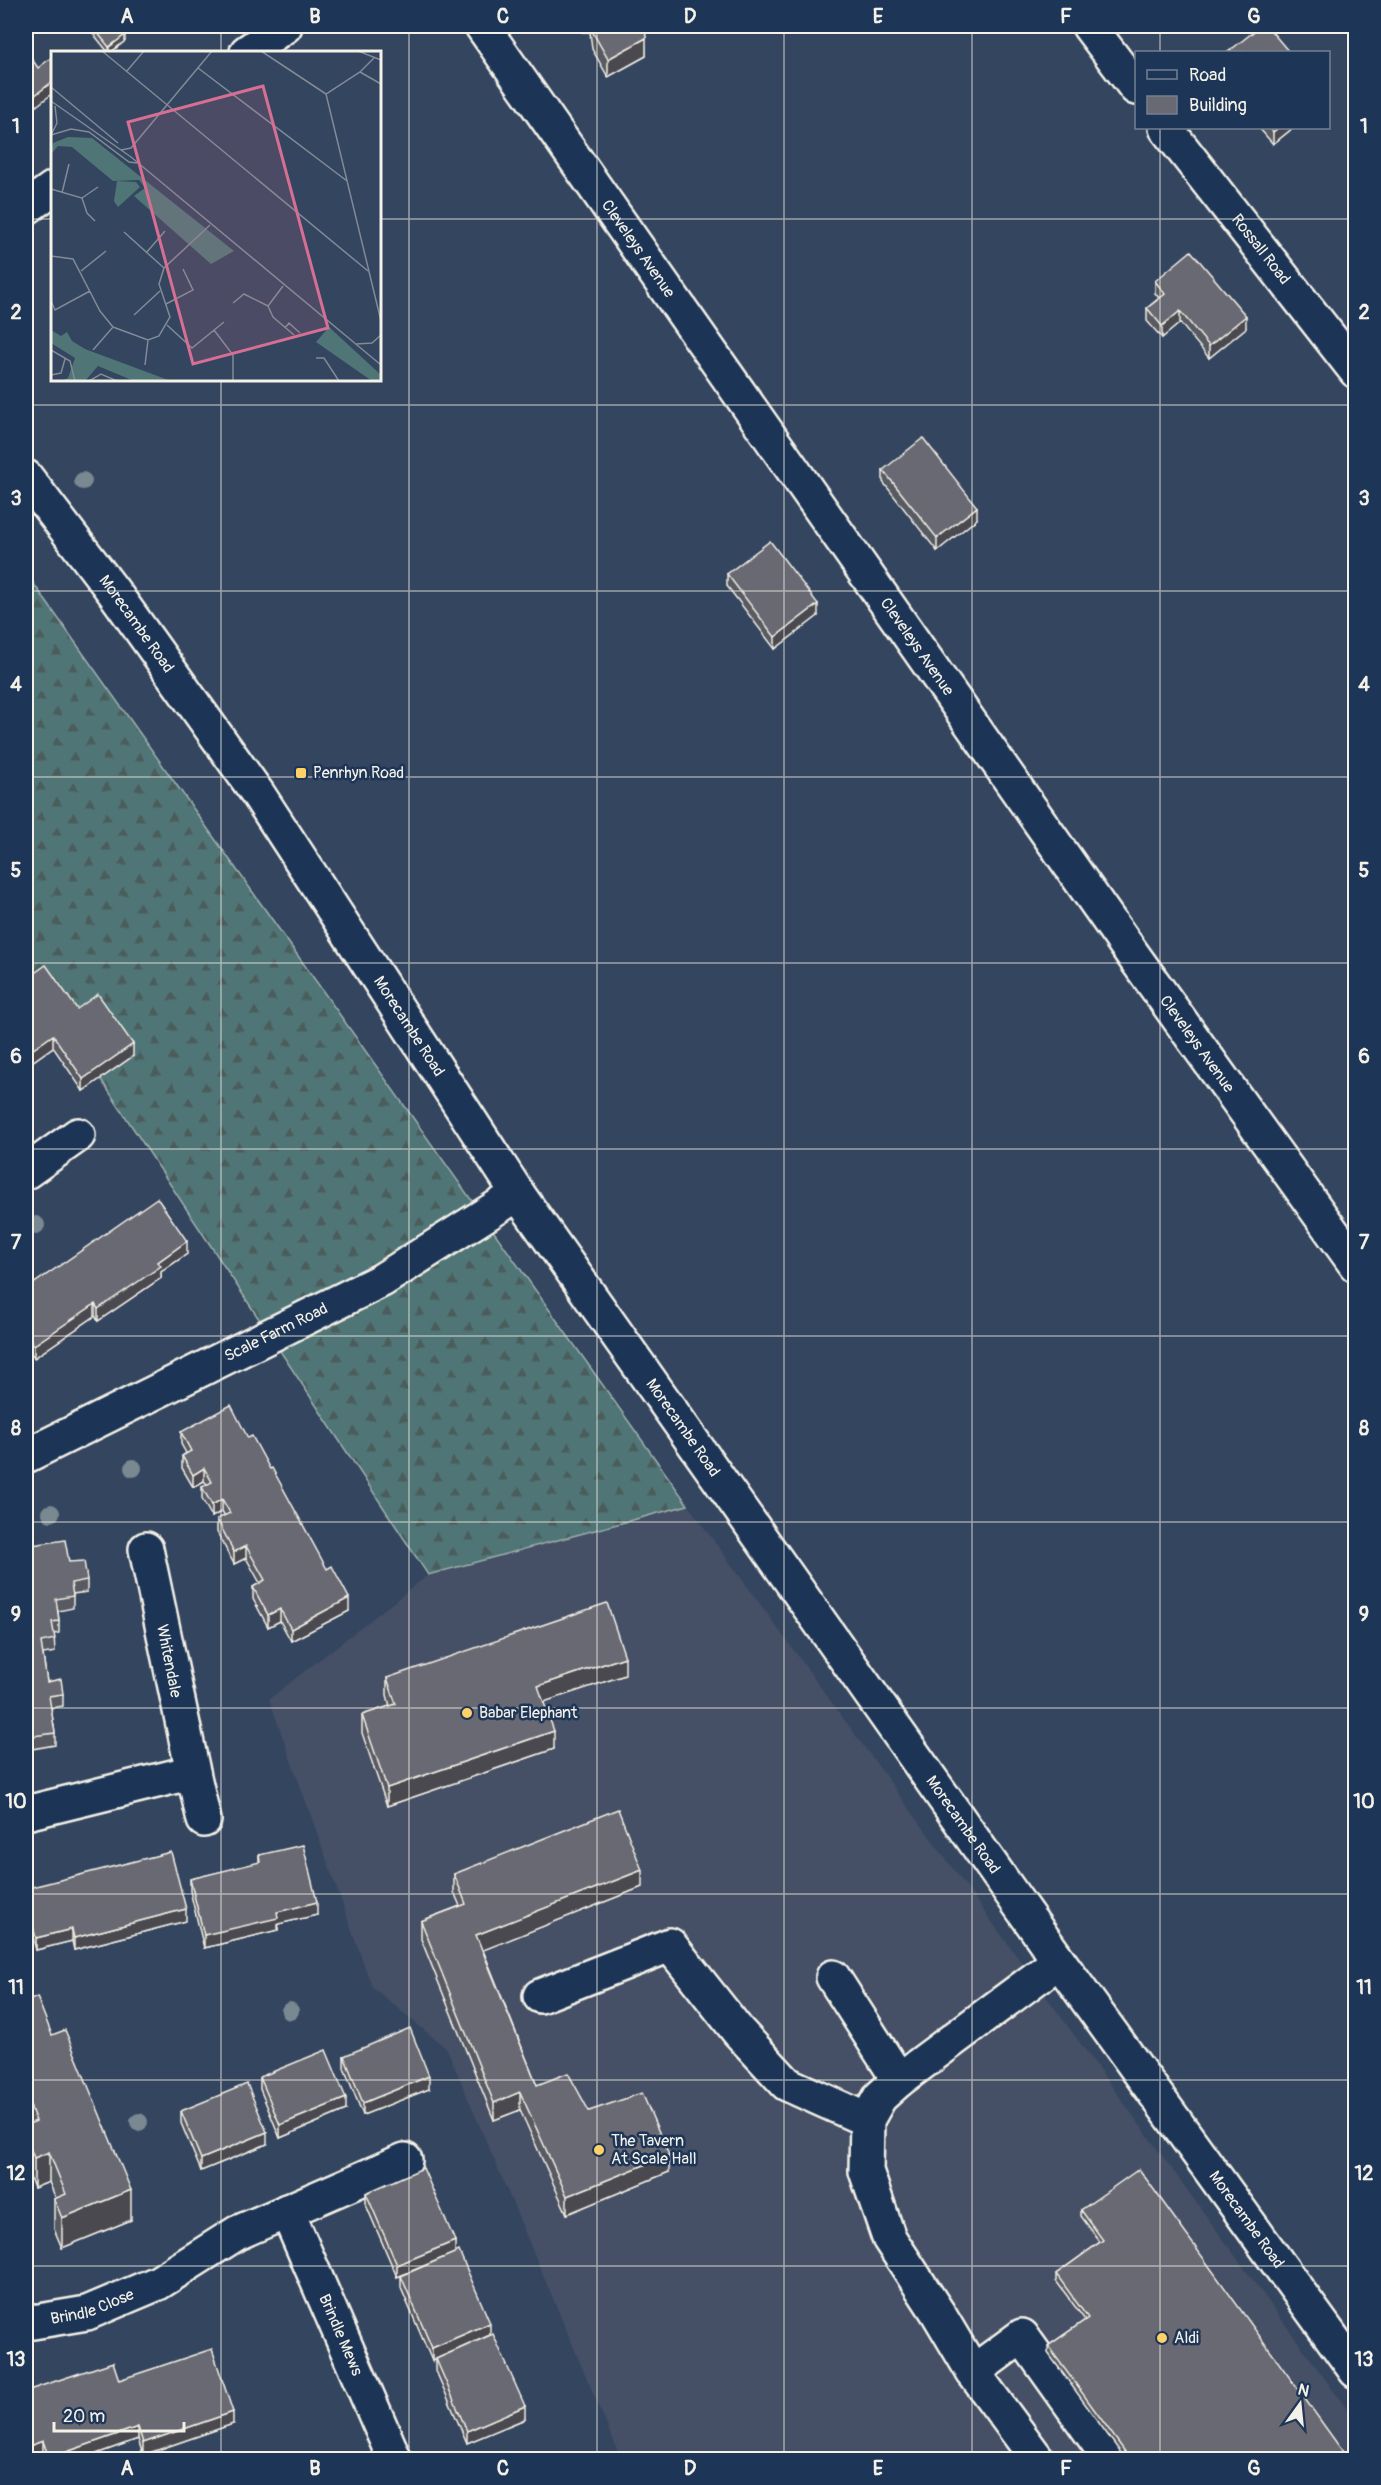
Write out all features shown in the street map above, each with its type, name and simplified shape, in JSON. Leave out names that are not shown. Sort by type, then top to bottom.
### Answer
[{"type":"street","points":[[248,51],[285,26]]},
{"type":"street","name":"Cleveleys Avenue","points":[[482,26],[1119,935],[1356,1265]]},
{"type":"street","points":[[1089,26],[1135,85]]},
{"type":"street","name":"Rossall Road","points":[[1167,129],[1356,371]]},
{"type":"street","points":[[26,208],[51,190]]},
{"type":"street","name":"Morecambe Road","points":[[26,477],[113,591],[258,794],[518,1194],[1059,1961],[1356,2371]]},
{"type":"street","points":[[26,1172],[78,1135]]},
{"type":"street","name":"Scale Farm Road","points":[[26,1456],[382,1280],[518,1194]]},
{"type":"street","name":"Whitendale","points":[[146,1549],[204,1820]]},
{"type":"street","points":[[26,1813],[193,1772]]},
{"type":"street","points":[[540,1996],[670,1945],[738,2031],[787,2084],[867,2120]]},
{"type":"street","points":[[1038,2460],[973,2372],[889,2238],[866,2171],[867,2120],[880,2097],[900,2080],[1059,1961]]},
{"type":"street","points":[[833,1977],[900,2080]]},
{"type":"street","points":[[287,2211],[405,2160]]},
{"type":"street","name":"Brindle Close","points":[[26,2319],[33,2322],[87,2313],[158,2283],[237,2233],[287,2211]]},
{"type":"street","name":"Brindle Mews","points":[[287,2211],[395,2460]]},
{"type":"street","points":[[973,2372],[1022,2336],[1108,2458]]},
{"type":"shaded area","points":[[688,1505],[1355,2420],[1355,2459],[621,2459],[447,2049],[372,1987],[269,1699],[428,1575]]},
{"type":"green space","points":[[26,573],[688,1505],[428,1575],[26,966]]},
{"type":"building","points":[[92,26],[117,26],[125,35],[109,47]]},
{"type":"building","points":[[591,26],[645,26],[646,38],[608,59]]},
{"type":"building","points":[[1261,26],[1267,26],[1288,51],[1229,51]]},
{"type":"building","points":[[26,50],[38,68],[51,58],[51,83],[26,102]]},
{"type":"building","points":[[1191,251],[1246,316],[1209,346],[1180,311],[1162,326],[1147,308],[1165,294],[1155,281]]},
{"type":"building","points":[[923,438],[977,507],[937,538],[883,470]]},
{"type":"building","points":[[770,541],[818,604],[775,637],[727,574]]},
{"type":"building","points":[[46,965],[77,1009],[98,994],[133,1044],[83,1079],[53,1035],[29,1052],[26,1047],[26,979]]},
{"type":"building","points":[[157,1198],[187,1241],[158,1262],[161,1266],[98,1309],[95,1304],[34,1345],[26,1332],[26,1289]]},
{"type":"building","points":[[231,1405],[248,1438],[252,1436],[270,1469],[272,1468],[327,1569],[332,1566],[349,1598],[291,1629],[280,1609],[268,1615],[253,1587],[265,1580],[246,1546],[234,1552],[217,1519],[230,1513],[222,1499],[212,1505],[202,1487],[212,1482],[204,1468],[193,1475],[182,1456],[191,1451],[181,1432]]},
{"type":"building","points":[[65,1540],[69,1562],[84,1561],[87,1580],[71,1583],[73,1596],[56,1599],[59,1621],[52,1622],[55,1639],[41,1642],[47,1682],[61,1679],[63,1694],[49,1696],[55,1733],[26,1737],[26,1546]]},
{"type":"building","name":"Babar Elephant","points":[[607,1603],[625,1657],[538,1686],[554,1731],[387,1788],[362,1715],[396,1704],[387,1678]]},
{"type":"building","points":[[618,1809],[642,1870],[476,1935],[537,2085],[568,2073],[589,2111],[642,2093],[669,2155],[567,2196],[520,2092],[494,2103],[421,1921],[466,1904],[454,1874]]},
{"type":"building","points":[[303,1845],[317,1902],[277,1912],[278,1918],[204,1935],[190,1879],[260,1862],[259,1855]]},
{"type":"building","points":[[171,1852],[186,1909],[74,1938],[72,1929],[36,1938],[31,1919],[26,1920],[26,1880],[28,1888]]},
{"type":"building","points":[[37,1997],[52,2035],[65,2030],[131,2190],[62,2218],[54,2199],[66,2194],[49,2152],[34,2158],[26,2137],[26,2125],[36,2121],[26,2096],[26,2002]]},
{"type":"building","points":[[410,2028],[429,2076],[363,2103],[344,2056]]},
{"type":"building","points":[[326,2050],[346,2098],[280,2125],[260,2077]]},
{"type":"building","points":[[247,2084],[267,2132],[201,2159],[181,2111]]},
{"type":"building","points":[[423,2168],[455,2241],[397,2265],[366,2193]]},
{"type":"building","name":"Aldi","points":[[1139,2169],[1349,2460],[1131,2460],[1048,2346],[1088,2318],[1056,2274],[1103,2240],[1081,2210]]},
{"type":"building","points":[[459,2251],[490,2323],[432,2348],[401,2276]]},
{"type":"building","points":[[493,2334],[525,2406],[467,2431],[436,2359]]},
{"type":"building","points":[[212,2349],[233,2412],[143,2443],[138,2427],[49,2458],[43,2441],[26,2447],[26,2379],[29,2390],[113,2362],[119,2380]]},
{"type":"place","name":"Penrhyn Road","points":[[301,773]]},
{"type":"place","name":"Babar Elephant","points":[[467,1713]]},
{"type":"place","name":"The Tavern At Scale Hall","points":[[599,2150]]},
{"type":"place","name":"Aldi","points":[[1162,2338]]}]
